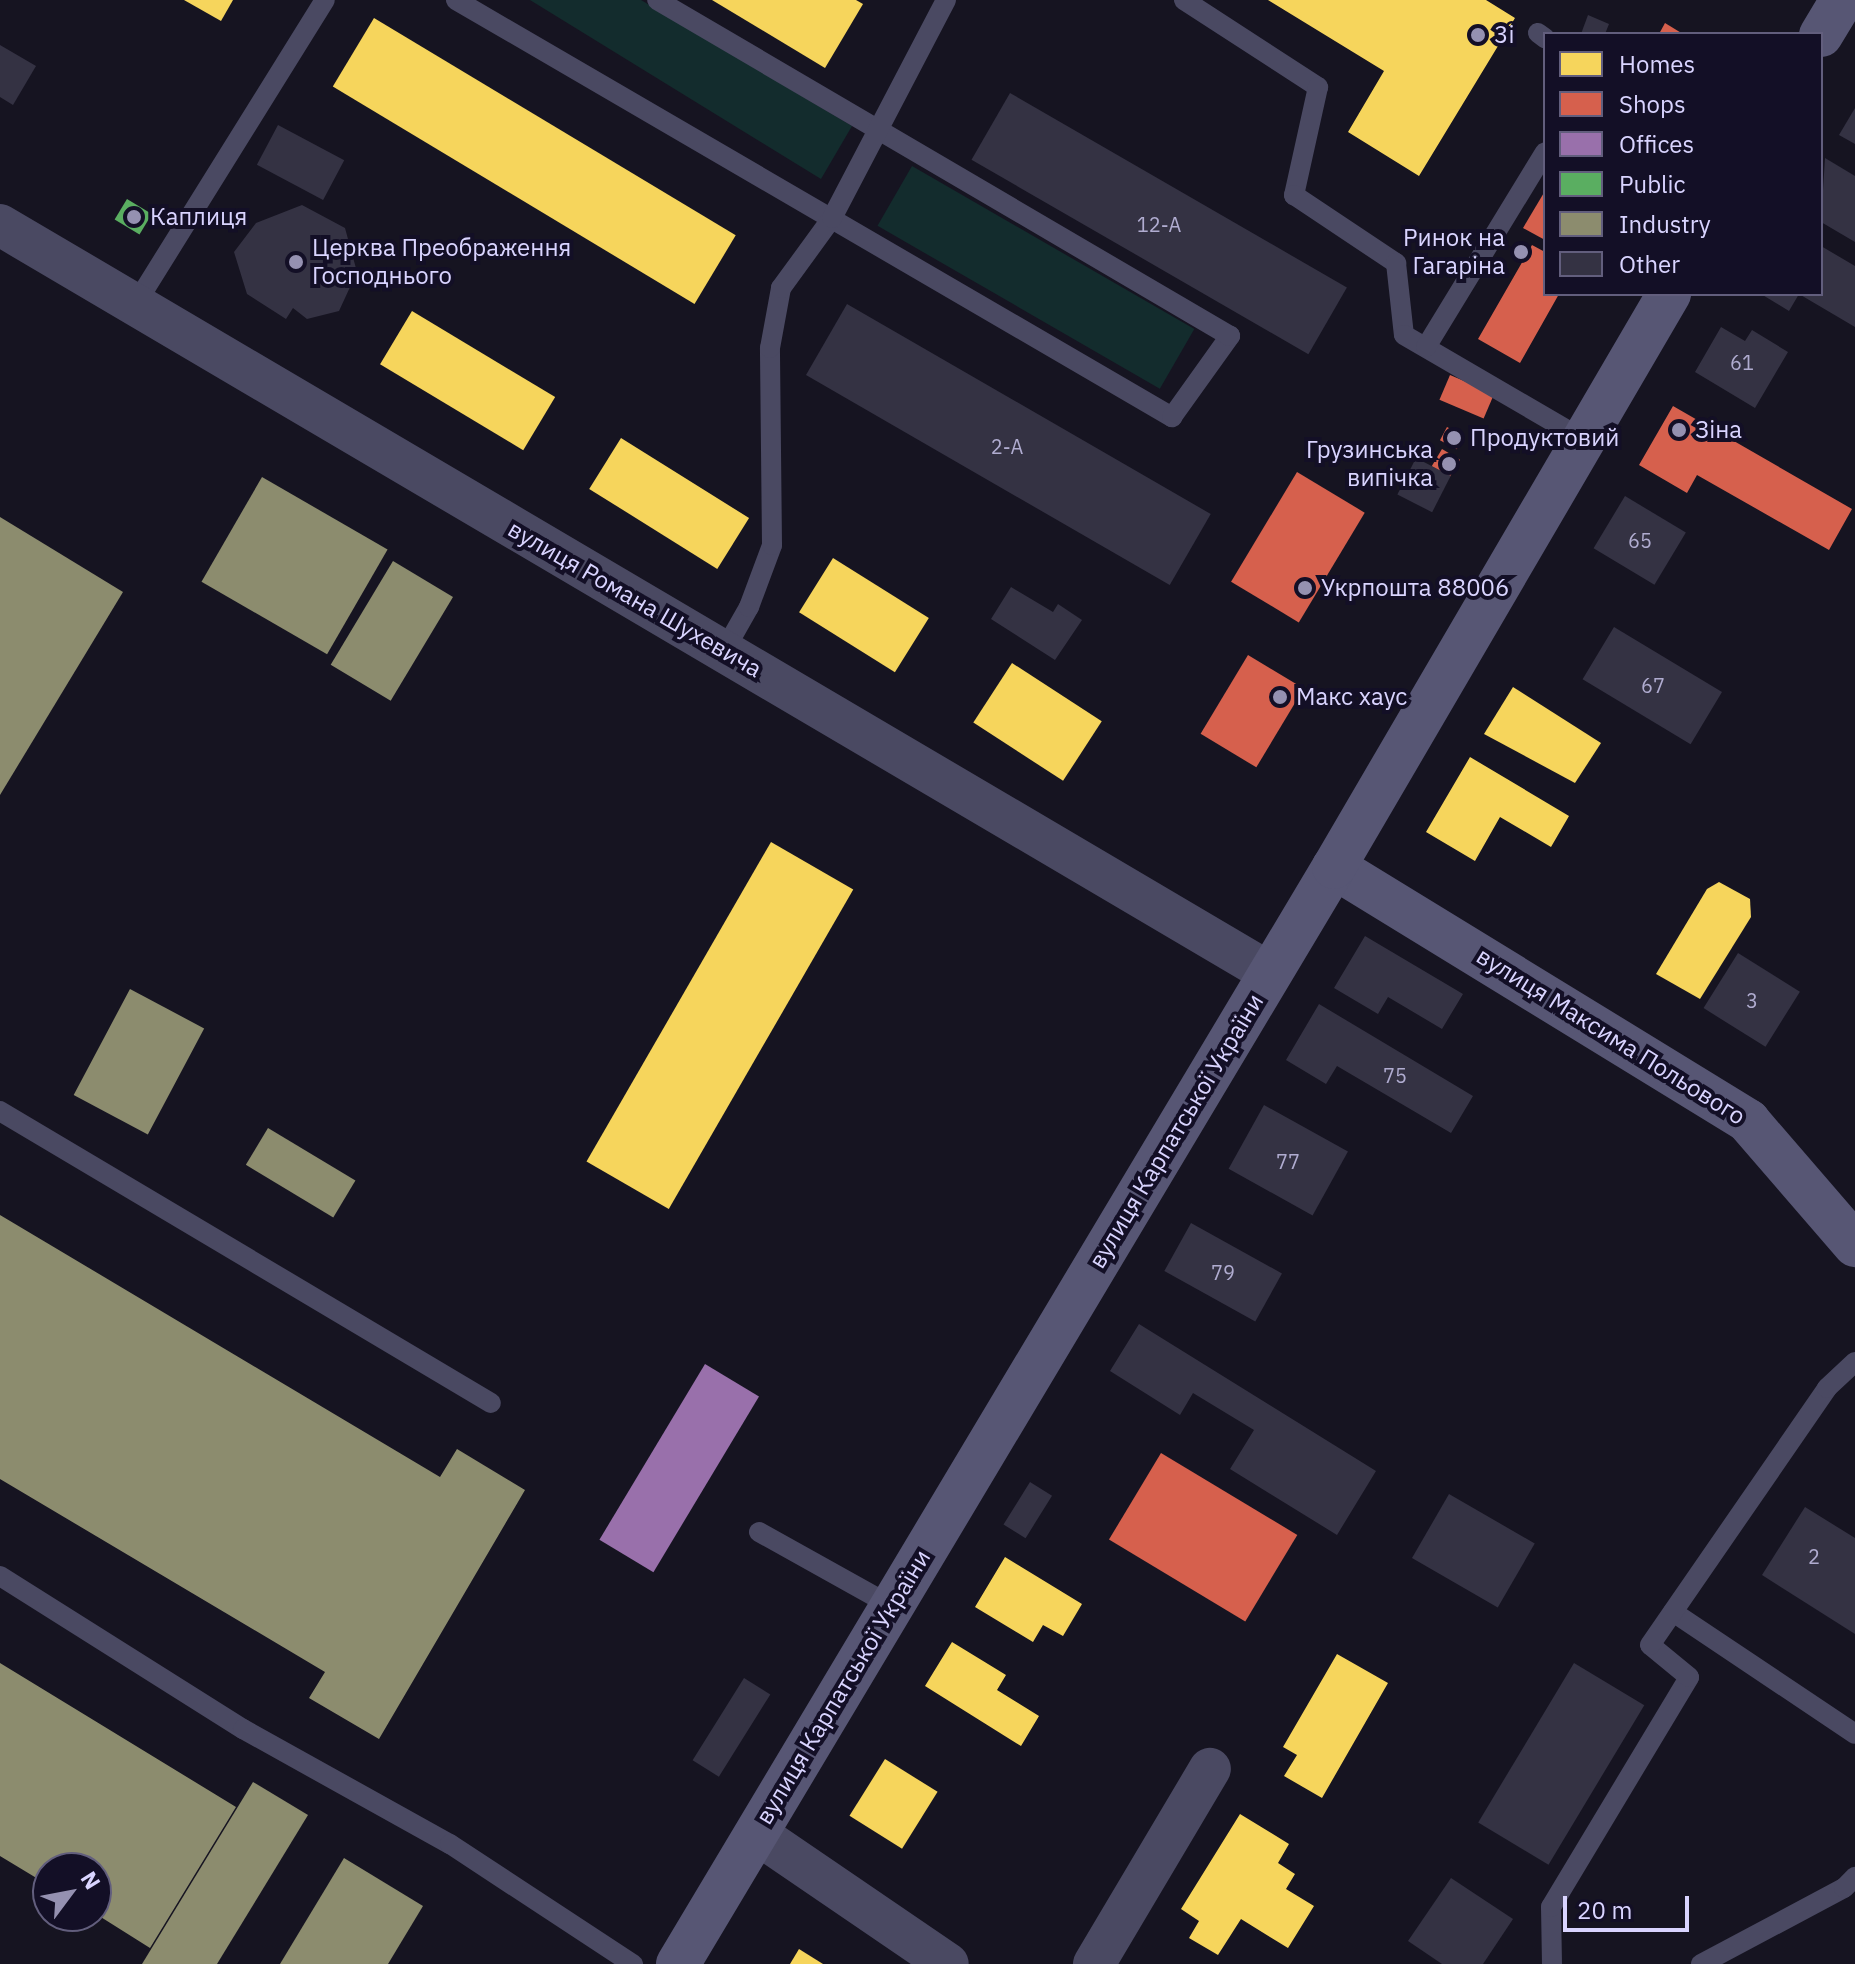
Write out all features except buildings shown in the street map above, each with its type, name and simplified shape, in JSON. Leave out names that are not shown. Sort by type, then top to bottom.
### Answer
[{"type":"main road","points":[[1823,32],[1842,0]]},
{"type":"main road","name":"вулиця Карпатської України","points":[[678,1964],[1334,867],[1668,296]]},
{"type":"main road","name":"вулиця Максима Польового","points":[[1334,867],[1748,1121],[1855,1245]]},
{"type":"street","name":"вулиця Романа Шухевича","points":[[0,225],[1270,973]]},
{"type":"street","points":[[1094,1964],[1210,1769]]},
{"type":"street","points":[[756,1833],[948,1964]]},
{"type":"lane","points":[[135,305],[325,0]]},
{"type":"lane","points":[[456,0],[1172,417],[1230,336],[879,135],[657,0]]},
{"type":"lane","points":[[724,651],[749,607],[772,545],[770,348],[781,288],[832,218],[879,135],[946,0]]},
{"type":"lane","points":[[1184,0],[1318,87],[1294,195],[1396,263],[1404,335],[1583,439]]},
{"type":"lane","points":[[1426,347],[1543,155]]},
{"type":"lane","points":[[0,1111],[491,1403]]},
{"type":"lane","points":[[1552,1964],[1551,1907],[1689,1677],[1650,1645],[1827,1388],[1855,1362]]},
{"type":"lane","points":[[759,1532],[892,1606]]},
{"type":"lane","points":[[0,1576],[243,1729],[450,1844],[633,1964]]},
{"type":"lane","points":[[1673,1612],[1855,1734]]},
{"type":"lane","points":[[1701,1964],[1844,1888],[1855,1877]]},
{"type":"green space","points":[[530,0],[641,0],[852,126],[821,179]]},
{"type":"green space","points":[[912,166],[1194,329],[1160,389],[878,226]]},
{"type":"place","name":"3і","points":[[1478,35]]},
{"type":"place","name":"Каплиця","points":[[134,217]]},
{"type":"place","name":"Ринок на Гагаріна","points":[[1521,252]]},
{"type":"place","name":"Церква Преображення Господнього","points":[[296,262]]},
{"type":"place","name":"Зіна","points":[[1679,430]]},
{"type":"place","name":"Продуктовий","points":[[1454,438]]},
{"type":"place","name":"Грузинська випічка","points":[[1449,464]]},
{"type":"place","name":"Укрпошта 88006","points":[[1305,588]]},
{"type":"place","name":"Макс хаус","points":[[1280,697]]}]
